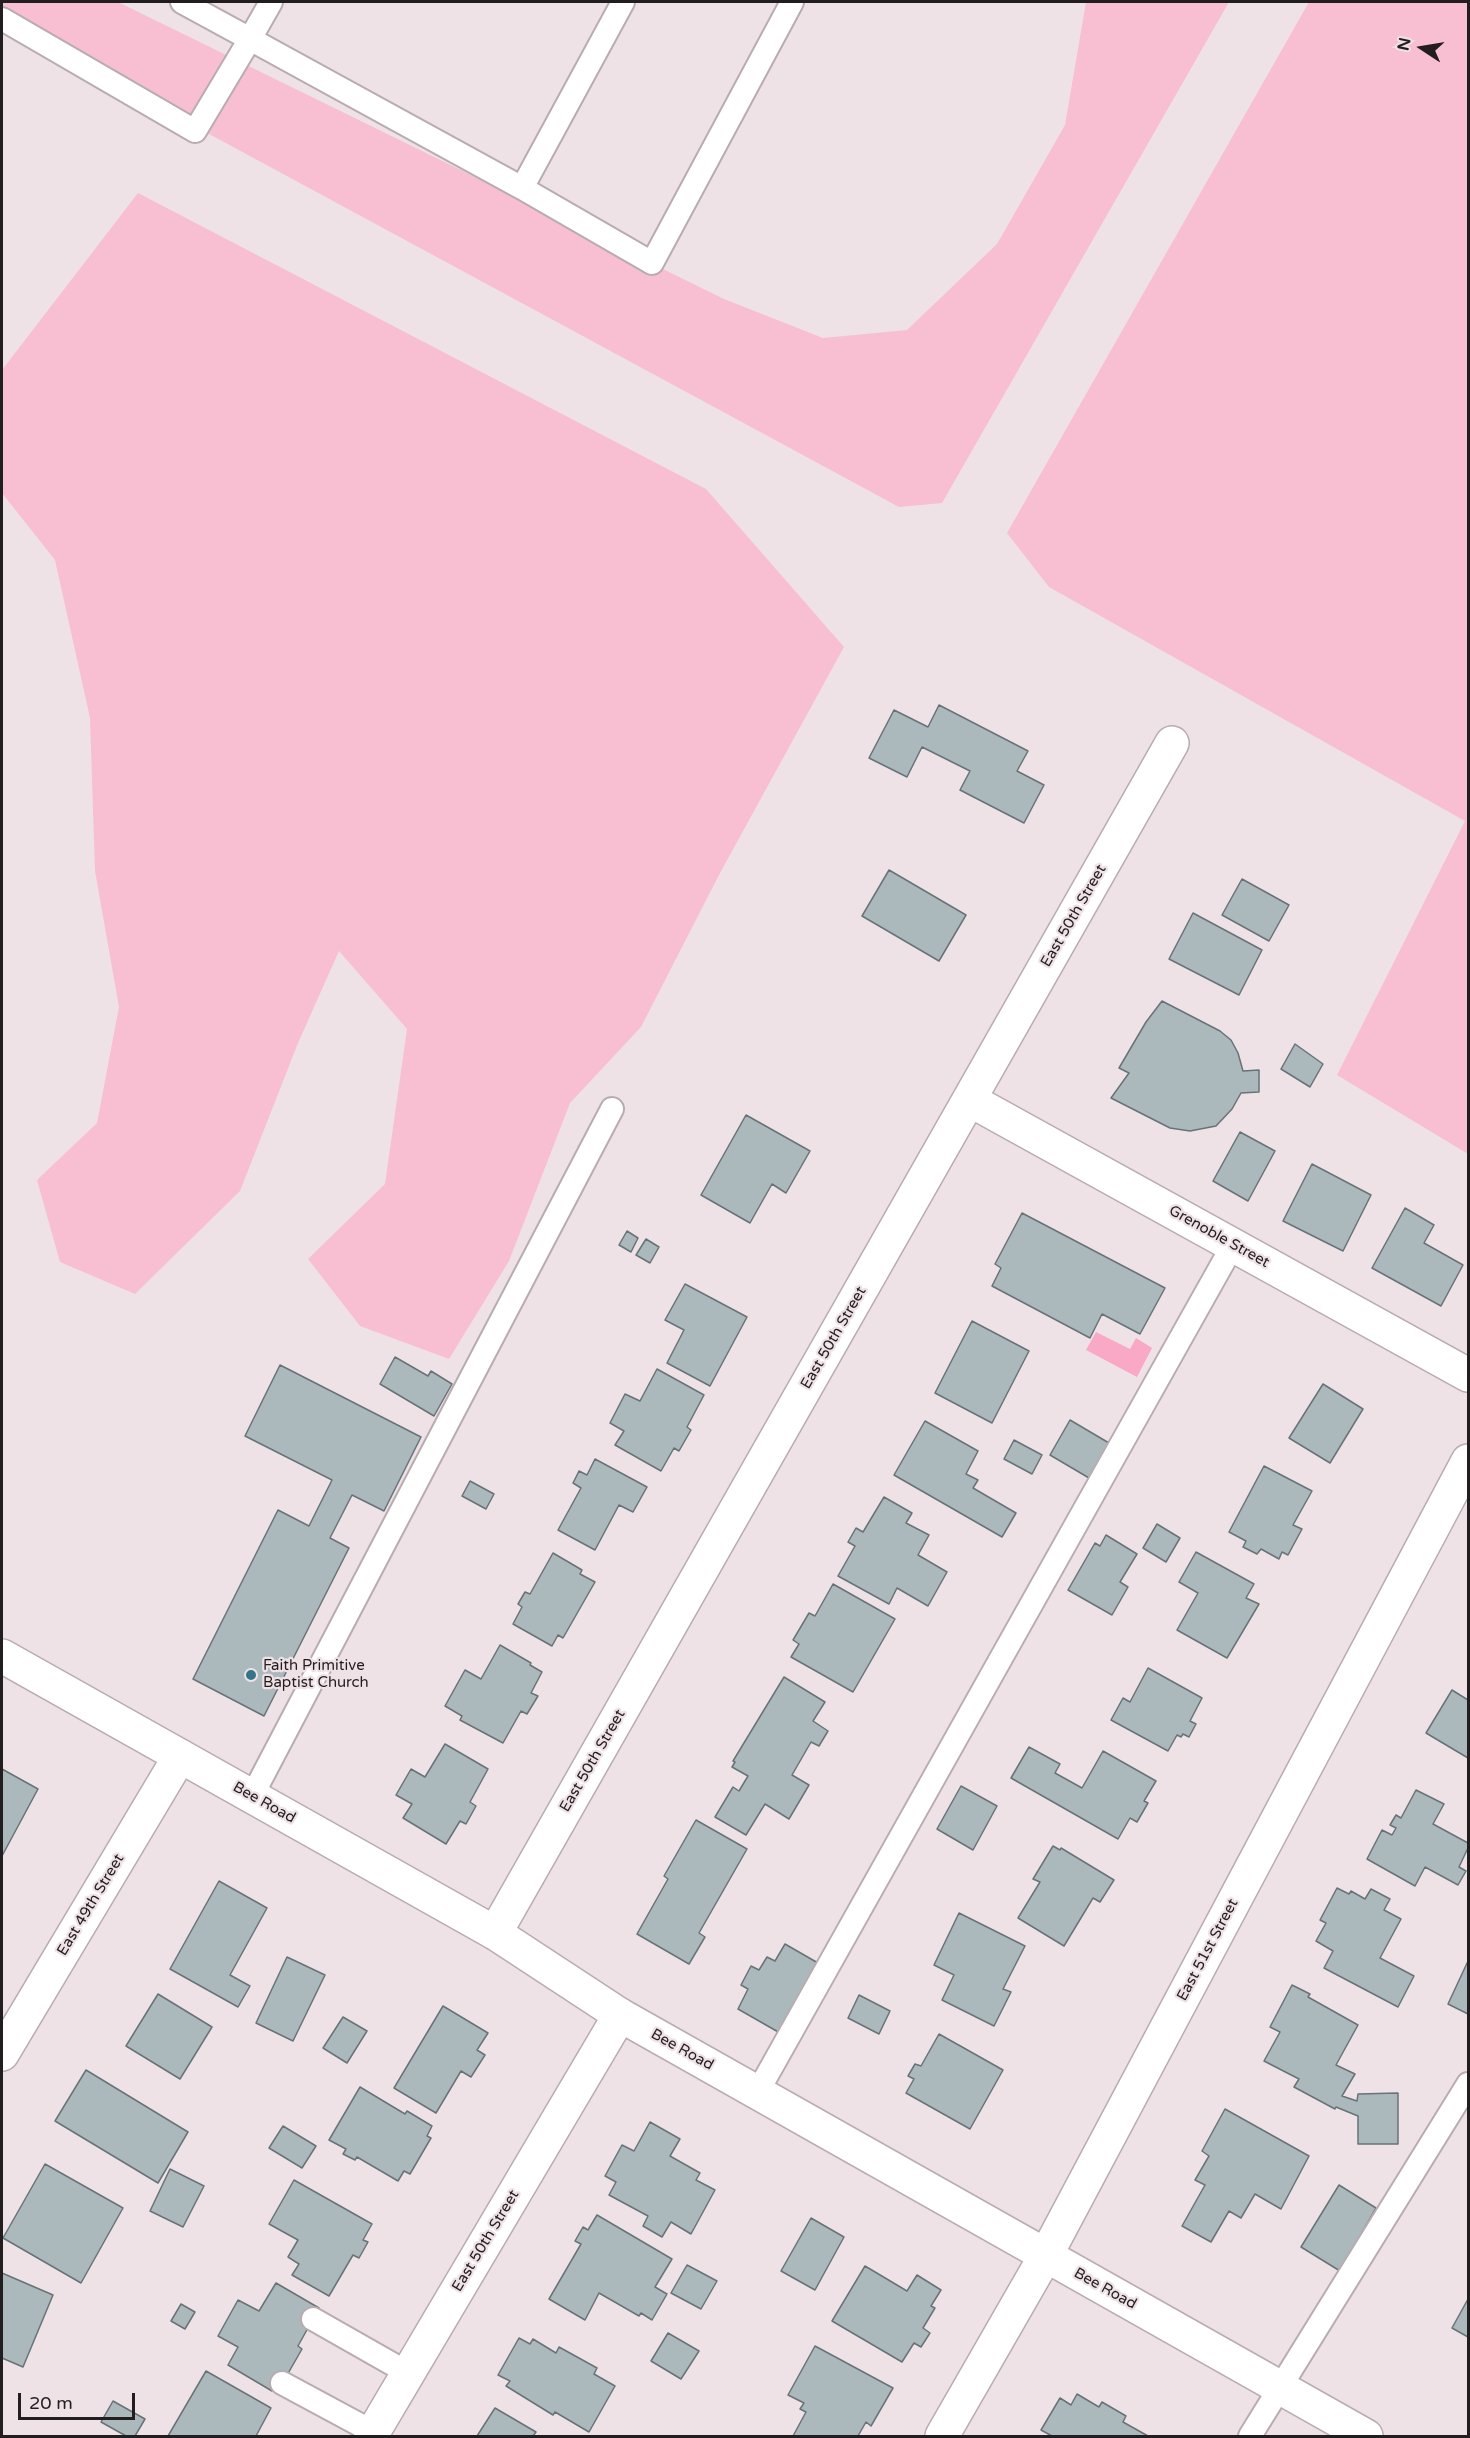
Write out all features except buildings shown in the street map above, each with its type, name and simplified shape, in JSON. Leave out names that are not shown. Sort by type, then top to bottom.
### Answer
[{"type":"street","name":"East 50th Street","points":[[495,1933],[1172,743]]},
{"type":"street","name":"Grenoble Street","points":[[970,1100],[1468,1375]]},
{"type":"street","name":"East 51st Street","points":[[942,2436],[1046,2255],[1468,1461]]},
{"type":"street","name":"Bee Road","points":[[2,1656],[495,1933],[620,2015],[1366,2436]]},
{"type":"street","name":"East 49th Street","points":[[2,2054],[180,1756]]},
{"type":"street","name":"East 50th Street","points":[[372,2434],[620,2015]]},
{"type":"lane","points":[[182,2],[522,188],[652,263],[792,2]]},
{"type":"lane","points":[[2,19],[195,131],[271,2]]},
{"type":"lane","points":[[522,188],[623,2]]},
{"type":"lane","points":[[252,1796],[612,1109]]},
{"type":"lane","points":[[758,2093],[1233,1245]]},
{"type":"lane","points":[[1250,2436],[1468,2084]]},
{"type":"lane","points":[[313,2319],[408,2373]]},
{"type":"lane","points":[[282,2383],[372,2434]]},
{"type":"shaded area","points":[[2,2],[118,2],[724,299],[823,338],[907,330],[997,244],[1065,125],[1086,2],[1229,2],[942,503],[899,507],[2,22]]},
{"type":"shaded area","points":[[1309,2],[1468,2],[1468,1154],[1337,1075],[1465,821],[1049,587],[1007,533]]},
{"type":"shaded area","points":[[138,193],[706,489],[844,647],[720,873],[641,1027],[570,1103],[509,1261],[449,1359],[360,1326],[308,1259],[385,1184],[407,1029],[339,951],[298,1043],[240,1191],[135,1294],[60,1262],[37,1180],[97,1123],[119,1007],[95,871],[90,718],[55,560],[2,493],[2,370]]},
{"type":"shaded area","points":[[1096,1332],[1130,1349],[1136,1338],[1152,1348],[1137,1377],[1086,1350]]},
{"type":"place","name":"Faith Primitive Baptist Church","points":[[251,1675]]}]
